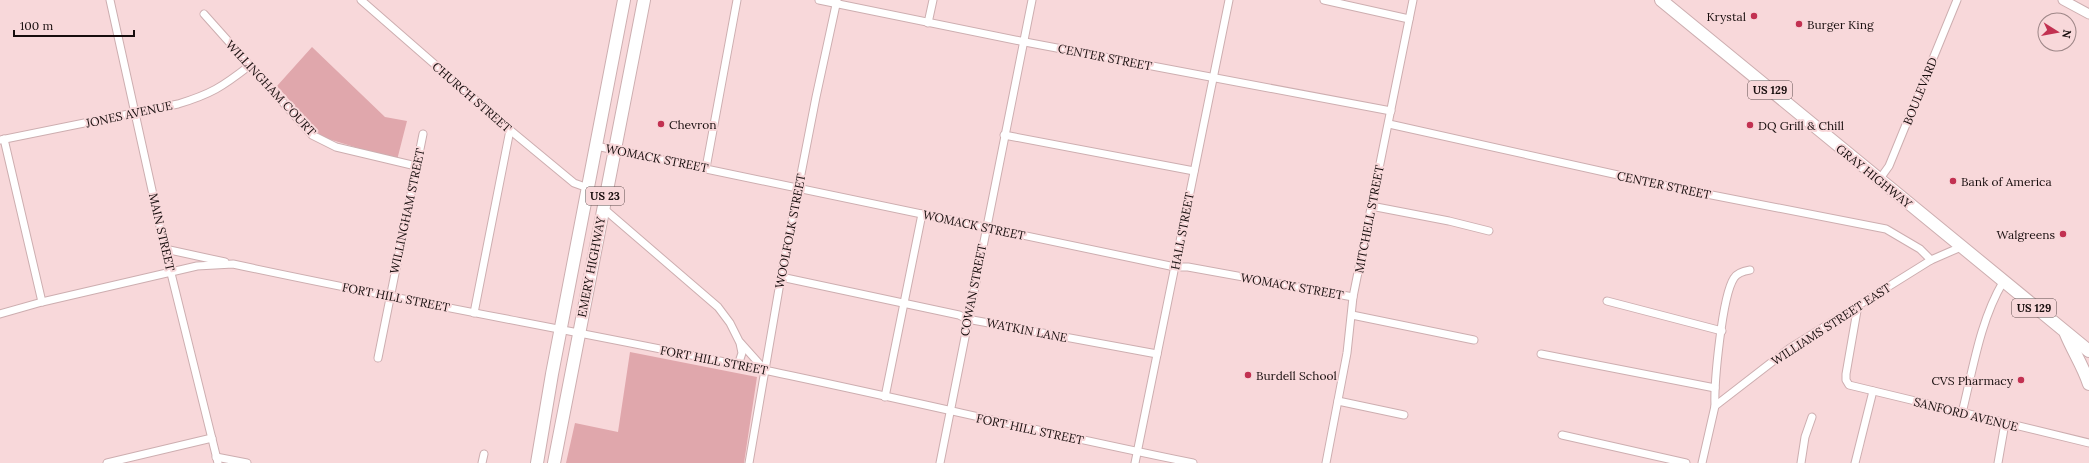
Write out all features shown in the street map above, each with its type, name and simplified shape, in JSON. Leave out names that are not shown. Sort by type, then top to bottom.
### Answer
[{"type":"highway","name":"EMERY HIGHWAY","points":[[537,463],[560,331],[624,0]]},
{"type":"highway","name":"EMERY HIGHWAY","points":[[554,463],[613,150],[644,0]]},
{"type":"highway","name":"GRAY HIGHWAY","points":[[1661,0],[2089,351]]},
{"type":"highway","points":[[2066,333],[2074,353],[2084,369],[2089,384]]},
{"type":"street","name":"MAIN STREET","points":[[110,0],[165,249],[217,460]]},
{"type":"street","name":"CHURCH STREET","points":[[361,0],[510,130],[574,183],[588,188]]},
{"type":"street","points":[[706,168],[737,0]]},
{"type":"street","name":"CENTER STREET","points":[[819,0],[837,2],[928,23],[1025,42],[1391,111]]},
{"type":"street","points":[[928,23],[933,0]]},
{"type":"street","name":"COWAN STREET","points":[[940,463],[1004,135],[1025,42],[1032,0]]},
{"type":"street","name":"HALL STREET","points":[[1135,463],[1229,0]]},
{"type":"street","points":[[1324,0],[1409,19]]},
{"type":"street","name":"MITCHELL STREET","points":[[1326,463],[1347,353],[1353,297],[1413,0]]},
{"type":"street","name":"BOULEVARD","points":[[1879,180],[1889,166],[1957,0]]},
{"type":"street","points":[[2063,0],[2089,14]]},
{"type":"street","name":"WOOLFOLK STREET","points":[[749,463],[764,370],[798,187],[837,2]]},
{"type":"street","name":"WILLINGHAM COURT","points":[[204,14],[300,124],[318,139],[343,149],[416,166]]},
{"type":"street","name":"JONES AVENUE","points":[[2,139],[135,113],[202,97],[224,86],[249,66]]},
{"type":"street","name":"CENTER STREET","points":[[1389,124],[1674,187],[1886,229],[1920,249],[1931,260]]},
{"type":"street","points":[[474,313],[510,130]]},
{"type":"street","name":"WILLINGHAM STREET","points":[[378,358],[423,134]]},
{"type":"street","points":[[1004,135],[1194,171]]},
{"type":"street","points":[[2,139],[42,302]]},
{"type":"street","name":"WOMACK STREET","points":[[596,146],[1175,267],[1188,267],[1353,297]]},
{"type":"street","points":[[1371,206],[1449,221],[1489,231]]},
{"type":"street","points":[[602,208],[718,307],[730,323],[739,341],[742,353],[738,365]]},
{"type":"street","points":[[885,397],[922,214]]},
{"type":"street","name":"WILLIAMS STREET EAST","points":[[1715,406],[1790,348],[1931,260],[1961,247]]},
{"type":"street","name":"FORT HILL STREET","points":[[165,249],[560,331],[764,370],[950,412],[1193,463]]},
{"type":"street","name":"FORT HILL STREET","points":[[0,314],[42,302],[209,264],[233,264]]},
{"type":"street","points":[[1702,463],[1715,406],[1715,388],[1722,331],[1732,279],[1750,270]]},
{"type":"street","name":"WATKIN LANE","points":[[781,277],[904,302],[959,315],[968,319],[1157,354]]},
{"type":"street","points":[[1962,413],[1987,314],[1992,301],[2003,282]]},
{"type":"street","points":[[1607,302],[1722,331]]},
{"type":"street","name":"SANFORD AVENUE","points":[[1858,305],[1846,380],[1848,385],[2089,443]]},
{"type":"street","name":"WOMACK STREET","points":[[1352,315],[1474,340]]},
{"type":"street","points":[[739,341],[764,370]]},
{"type":"street","points":[[1541,354],[1715,388]]},
{"type":"street","points":[[1855,463],[1873,391]]},
{"type":"street","points":[[1338,401],[1404,415]]},
{"type":"street","points":[[1801,463],[1805,437],[1812,417]]},
{"type":"street","points":[[1998,463],[2006,423]]},
{"type":"street","points":[[1562,436],[1686,463]]},
{"type":"street","points":[[107,463],[212,438]]},
{"type":"street","points":[[482,463],[484,454]]},
{"type":"street","points":[[217,460],[247,463]]},
{"type":"shaded area","points":[[312,47],[385,117],[407,121],[397,160],[322,137],[277,86]]},
{"type":"shaded area","points":[[630,352],[757,377],[744,463],[566,463],[575,423],[618,432]]},
{"type":"place","name":"Krystal","points":[[1754,16]]},
{"type":"place","name":"Burger King","points":[[1799,24]]},
{"type":"place","name":"Chevron","points":[[661,124]]},
{"type":"place","name":"DQ Grill & Chill","points":[[1750,125]]},
{"type":"place","name":"Bank of America","points":[[1953,181]]},
{"type":"place","name":"Walgreens","points":[[2063,234]]},
{"type":"place","name":"Burdell School","points":[[1248,375]]},
{"type":"place","name":"CVS Pharmacy","points":[[2021,380]]}]
